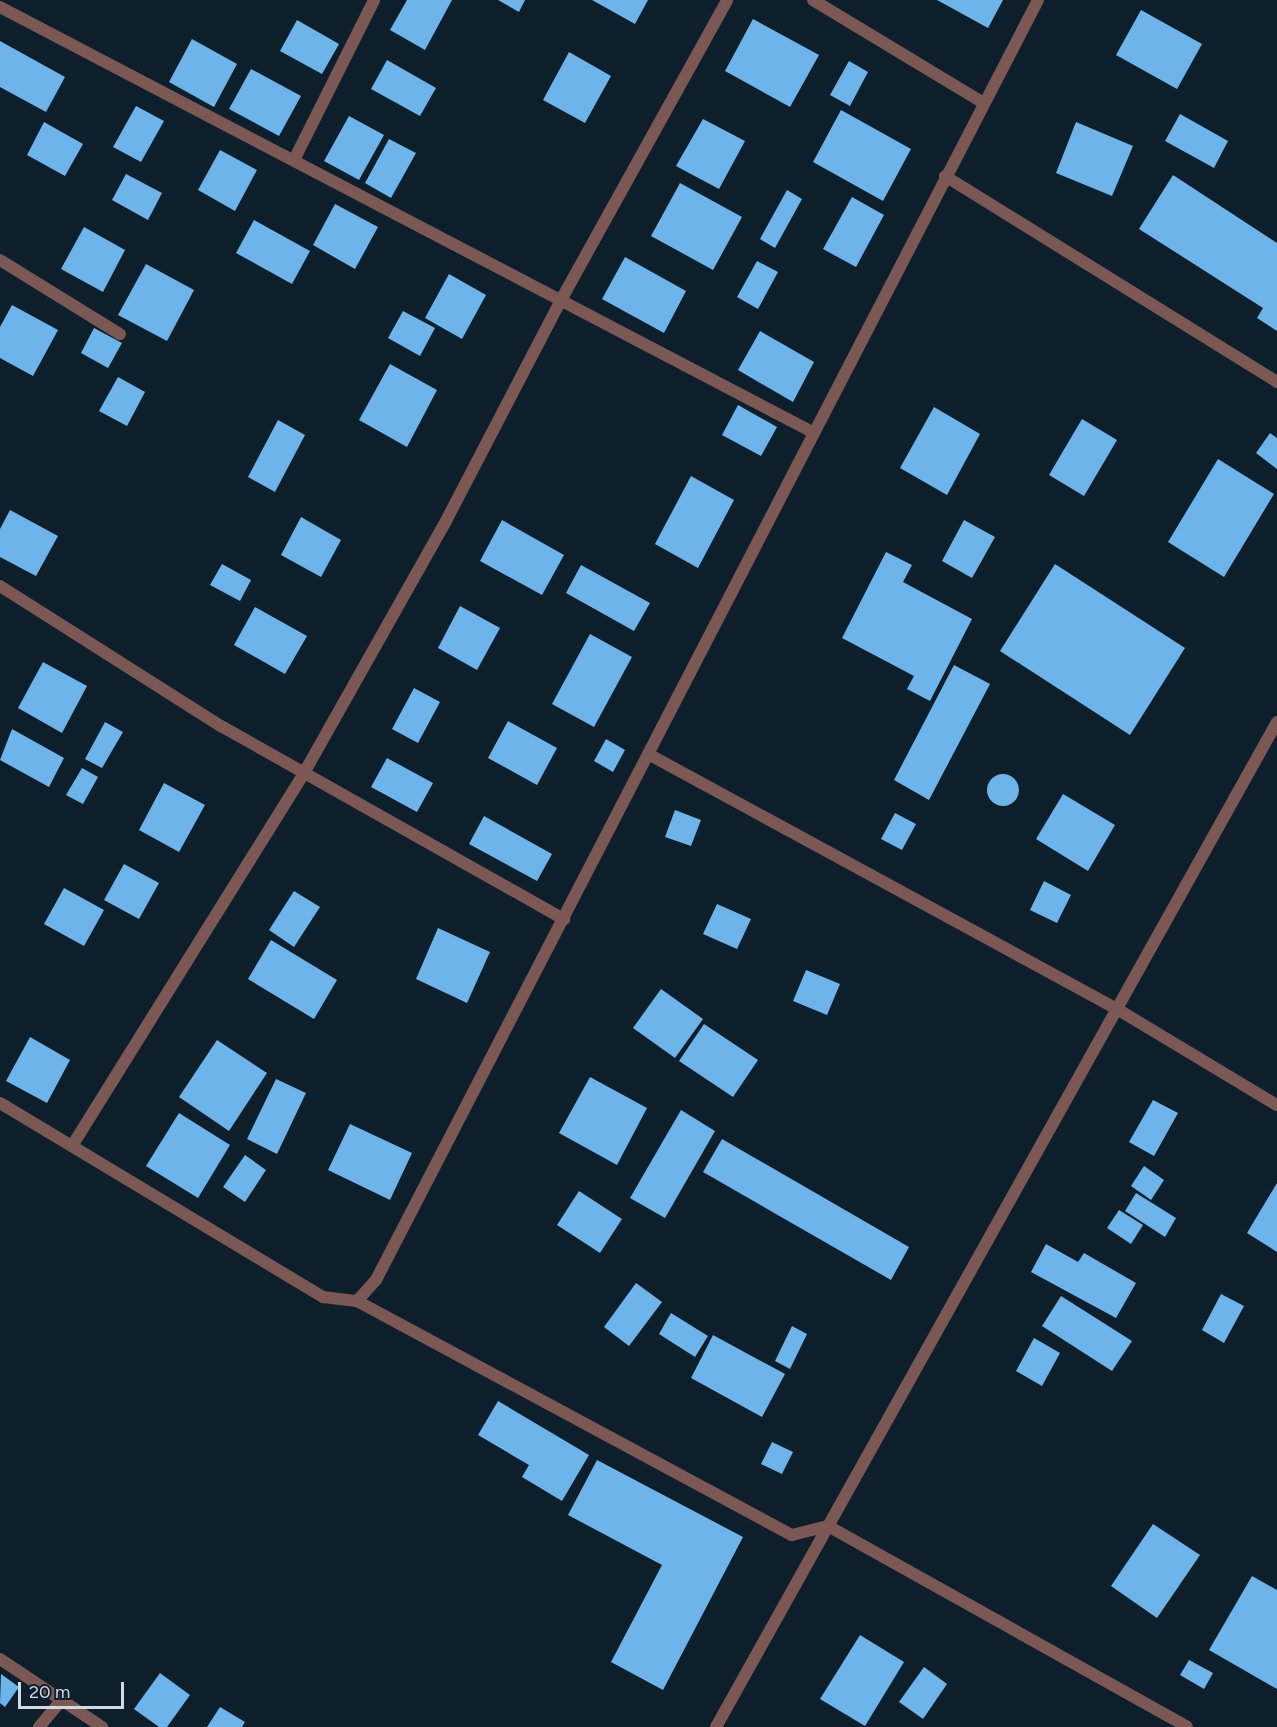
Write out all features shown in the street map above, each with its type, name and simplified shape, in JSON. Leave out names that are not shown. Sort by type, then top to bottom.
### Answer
[{"type":"street","points":[[294,160],[374,0]]},
{"type":"street","points":[[72,1146],[304,773],[447,519],[561,300],[727,0]]},
{"type":"street","points":[[813,0],[984,103]]},
{"type":"street","points":[[357,1301],[376,1280],[650,755],[945,176],[1038,0]]},
{"type":"street","points":[[0,7],[814,433]]},
{"type":"street","points":[[945,176],[1277,382]]},
{"type":"street","points":[[0,260],[120,334]]},
{"type":"street","points":[[0,586],[221,726],[564,919]]},
{"type":"street","points":[[716,1727],[1277,722]]},
{"type":"street","points":[[650,755],[1117,1009],[1277,1105]]},
{"type":"street","points":[[0,1103],[323,1297],[357,1301],[792,1535],[828,1526],[1187,1727]]},
{"type":"street","points":[[0,1659],[102,1727]]},
{"type":"street","points":[[39,1727],[62,1700]]},
{"type":"building","points":[[407,0],[452,0],[425,50],[390,30]]},
{"type":"building","points":[[498,0],[525,0],[519,12]]},
{"type":"building","points":[[592,0],[648,0],[635,24]]},
{"type":"building","points":[[937,0],[1003,0],[988,28]]},
{"type":"building","points":[[1141,10],[1202,44],[1177,89],[1116,55]]},
{"type":"building","points":[[753,19],[819,55],[790,107],[725,71]]},
{"type":"building","points":[[297,20],[339,44],[322,74],[280,51]]},
{"type":"building","points":[[192,39],[237,64],[214,107],[169,82]]},
{"type":"building","points":[[0,41],[65,77],[46,112],[0,87]]},
{"type":"building","points":[[569,52],[611,76],[585,123],[543,100]]},
{"type":"building","points":[[387,60],[436,88],[420,116],[371,89]]},
{"type":"building","points":[[849,61],[868,72],[850,106],[830,95]]},
{"type":"building","points":[[251,69],[301,96],[279,136],[229,109]]},
{"type":"building","points":[[136,106],[164,121],[141,162],[113,147]]},
{"type":"building","points":[[841,110],[911,149],[883,201],[813,162]]},
{"type":"building","points":[[1180,114],[1228,141],[1214,168],[1165,141]]},
{"type":"building","points":[[349,116],[384,135],[359,180],[324,161]]},
{"type":"building","points":[[703,119],[745,141],[719,189],[676,166]]},
{"type":"building","points":[[44,122],[83,144],[65,176],[27,155]]},
{"type":"building","points":[[1076,122],[1133,146],[1112,196],[1056,173]]},
{"type":"building","points":[[389,139],[416,153],[391,198],[365,183]]},
{"type":"building","points":[[220,150],[257,170],[235,211],[198,190]]},
{"type":"building","points":[[126,174],[162,193],[148,220],[112,200]]},
{"type":"building","points":[[1173,175],[1277,243],[1277,331],[1257,318],[1263,308],[1139,229]]},
{"type":"building","points":[[680,183],[742,217],[713,270],[651,236]]},
{"type":"building","points":[[787,190],[802,199],[775,248],[760,239]]},
{"type":"building","points":[[852,197],[884,215],[856,267],[823,249]]},
{"type":"building","points":[[335,204],[378,227],[355,269],[313,245]]},
{"type":"building","points":[[254,220],[310,251],[292,284],[236,253]]},
{"type":"building","points":[[84,227],[125,250],[103,292],[61,269]]},
{"type":"building","points":[[625,257],[686,291],[664,333],[602,299]]},
{"type":"building","points":[[757,261],[778,272],[758,309],[737,297]]},
{"type":"building","points":[[146,264],[194,290],[167,341],[118,315]]},
{"type":"building","points":[[449,274],[486,295],[462,339],[425,318]]},
{"type":"building","points":[[12,305],[58,330],[33,376],[0,358],[0,327]]},
{"type":"building","points":[[403,311],[435,328],[420,356],[388,338]]},
{"type":"building","points":[[94,328],[122,343],[108,368],[81,353]]},
{"type":"building","points":[[760,331],[814,362],[793,402],[738,370]]},
{"type":"building","points":[[390,364],[437,390],[407,447],[359,420]]},
{"type":"building","points":[[118,377],[145,392],[127,426],[99,411]]},
{"type":"building","points":[[738,405],[777,427],[761,456],[722,435]]},
{"type":"building","points":[[934,407],[980,434],[947,495],[900,468]]},
{"type":"building","points":[[1082,419],[1117,440],[1084,496],[1049,475]]},
{"type":"building","points":[[278,420],[305,435],[275,492],[248,477]]},
{"type":"building","points":[[1270,433],[1277,438],[1277,469],[1256,453]]},
{"type":"building","points":[[1218,459],[1274,494],[1224,577],[1168,542]]},
{"type":"building","points":[[691,476],[734,500],[698,568],[655,544]]},
{"type":"building","points":[[10,510],[58,536],[36,576],[0,557],[0,529]]},
{"type":"building","points":[[301,517],[341,540],[321,577],[281,555]]},
{"type":"building","points":[[502,520],[564,555],[542,595],[480,561]]},
{"type":"building","points":[[964,520],[995,537],[972,578],[942,561]]},
{"type":"building","points":[[886,552],[912,565],[903,582],[972,619],[930,701],[907,689],[914,676],[842,638]]},
{"type":"building","points":[[222,564],[251,580],[240,601],[210,585]]},
{"type":"building","points":[[1055,564],[1185,648],[1130,735],[1000,651]]},
{"type":"building","points":[[581,565],[650,603],[634,631],[566,593]]},
{"type":"building","points":[[460,606],[500,628],[477,670],[438,648]]},
{"type":"building","points":[[255,607],[307,636],[285,674],[234,645]]},
{"type":"building","points":[[590,634],[632,657],[594,727],[552,704]]},
{"type":"building","points":[[43,662],[87,686],[62,733],[18,708]]},
{"type":"building","points":[[954,665],[990,684],[929,800],[894,780]]},
{"type":"building","points":[[414,688],[440,702],[418,743],[392,729]]},
{"type":"building","points":[[508,721],[557,748],[537,785],[488,758]]},
{"type":"building","points":[[105,722],[123,732],[102,768],[85,759]]},
{"type":"building","points":[[12,729],[64,758],[49,787],[0,760]]},
{"type":"building","points":[[606,739],[625,750],[613,772],[594,761]]},
{"type":"building","points":[[387,758],[433,783],[417,812],[371,787]]},
{"type":"building","points":[[82,768],[98,777],[83,804],[66,795]]},
{"type":"building","points":[[1003,774],[1015,778],[1019,790],[1015,802],[1003,806],[991,802],[987,790],[991,778]]},
{"type":"building","points":[[164,783],[205,805],[179,852],[139,830]]},
{"type":"building","points":[[1063,794],[1115,825],[1088,871],[1036,839]]},
{"type":"building","points":[[675,810],[701,820],[691,846],[665,837]]},
{"type":"building","points":[[895,813],[916,824],[902,850],[881,839]]},
{"type":"building","points":[[484,816],[552,854],[537,881],[469,844]]},
{"type":"building","points":[[124,864],[159,883],[139,919],[104,900]]},
{"type":"building","points":[[1044,881],[1071,895],[1057,923],[1030,910]]},
{"type":"building","points":[[64,888],[104,910],[84,946],[44,924]]},
{"type":"building","points":[[294,891],[320,907],[294,947],[269,930]]},
{"type":"building","points":[[717,904],[751,919],[737,949],[703,934]]},
{"type":"building","points":[[438,928],[490,952],[467,1003],[416,979]]},
{"type":"building","points":[[271,940],[337,980],[314,1019],[248,979]]},
{"type":"building","points":[[806,970],[840,984],[827,1015],[793,1001]]},
{"type":"building","points":[[661,989],[703,1019],[675,1058],[633,1028]]},
{"type":"building","points":[[704,1024],[758,1060],[733,1097],[679,1061]]},
{"type":"building","points":[[30,1037],[70,1060],[47,1103],[6,1081]]},
{"type":"building","points":[[217,1040],[267,1073],[229,1131],[179,1097]]},
{"type":"building","points":[[590,1077],[647,1108],[617,1165],[559,1133]]},
{"type":"building","points":[[276,1079],[306,1093],[277,1154],[247,1139]]},
{"type":"building","points":[[1153,1100],[1178,1113],[1154,1156],[1129,1142]]},
{"type":"building","points":[[681,1110],[715,1131],[665,1218],[630,1198]]},
{"type":"building","points":[[179,1113],[230,1145],[198,1198],[146,1166]]},
{"type":"building","points":[[350,1124],[412,1153],[390,1200],[328,1170]]},
{"type":"building","points":[[722,1139],[909,1247],[891,1280],[703,1172]]},
{"type":"building","points":[[245,1155],[266,1170],[245,1202],[223,1187]]},
{"type":"building","points":[[1144,1166],[1164,1180],[1151,1200],[1131,1186]]},
{"type":"building","points":[[1277,1183],[1277,1252],[1247,1233]]},
{"type":"building","points":[[579,1191],[622,1219],[600,1253],[557,1225]]},
{"type":"building","points":[[1136,1193],[1176,1218],[1165,1237],[1125,1211]]},
{"type":"building","points":[[1119,1210],[1143,1225],[1131,1244],[1107,1228]]},
{"type":"building","points":[[1046,1244],[1078,1262],[1084,1253],[1136,1283],[1116,1318],[1031,1272]]},
{"type":"building","points":[[636,1283],[662,1302],[629,1346],[604,1327]]},
{"type":"building","points":[[1221,1294],[1244,1306],[1224,1343],[1202,1330]]},
{"type":"building","points":[[1061,1296],[1132,1341],[1112,1371],[1042,1326]]},
{"type":"building","points":[[671,1313],[708,1336],[695,1357],[659,1334]]},
{"type":"building","points":[[792,1326],[807,1334],[790,1369],[775,1361]]},
{"type":"building","points":[[713,1335],[785,1374],[762,1417],[691,1378]]},
{"type":"building","points":[[1034,1338],[1060,1353],[1042,1386],[1016,1371]]},
{"type":"building","points":[[498,1401],[589,1455],[562,1501],[522,1477],[529,1465],[478,1435]]},
{"type":"building","points":[[772,1442],[793,1452],[782,1474],[761,1464]]},
{"type":"building","points":[[597,1460],[743,1537],[663,1690],[611,1662],[662,1565],[568,1515]]},
{"type":"building","points":[[1153,1524],[1200,1555],[1157,1618],[1111,1586]]},
{"type":"building","points":[[1252,1576],[1277,1590],[1277,1689],[1209,1650]]},
{"type":"building","points":[[860,1635],[904,1662],[865,1726],[820,1699]]},
{"type":"building","points":[[1189,1660],[1213,1673],[1204,1689],[1180,1675]]},
{"type":"building","points":[[924,1667],[947,1684],[923,1719],[899,1702]]},
{"type":"building","points":[[160,1673],[190,1695],[167,1727],[159,1727],[134,1709]]},
{"type":"building","points":[[1,1674],[19,1687],[5,1707],[0,1703]]},
{"type":"building","points":[[220,1707],[245,1722],[242,1727],[207,1727]]}]
